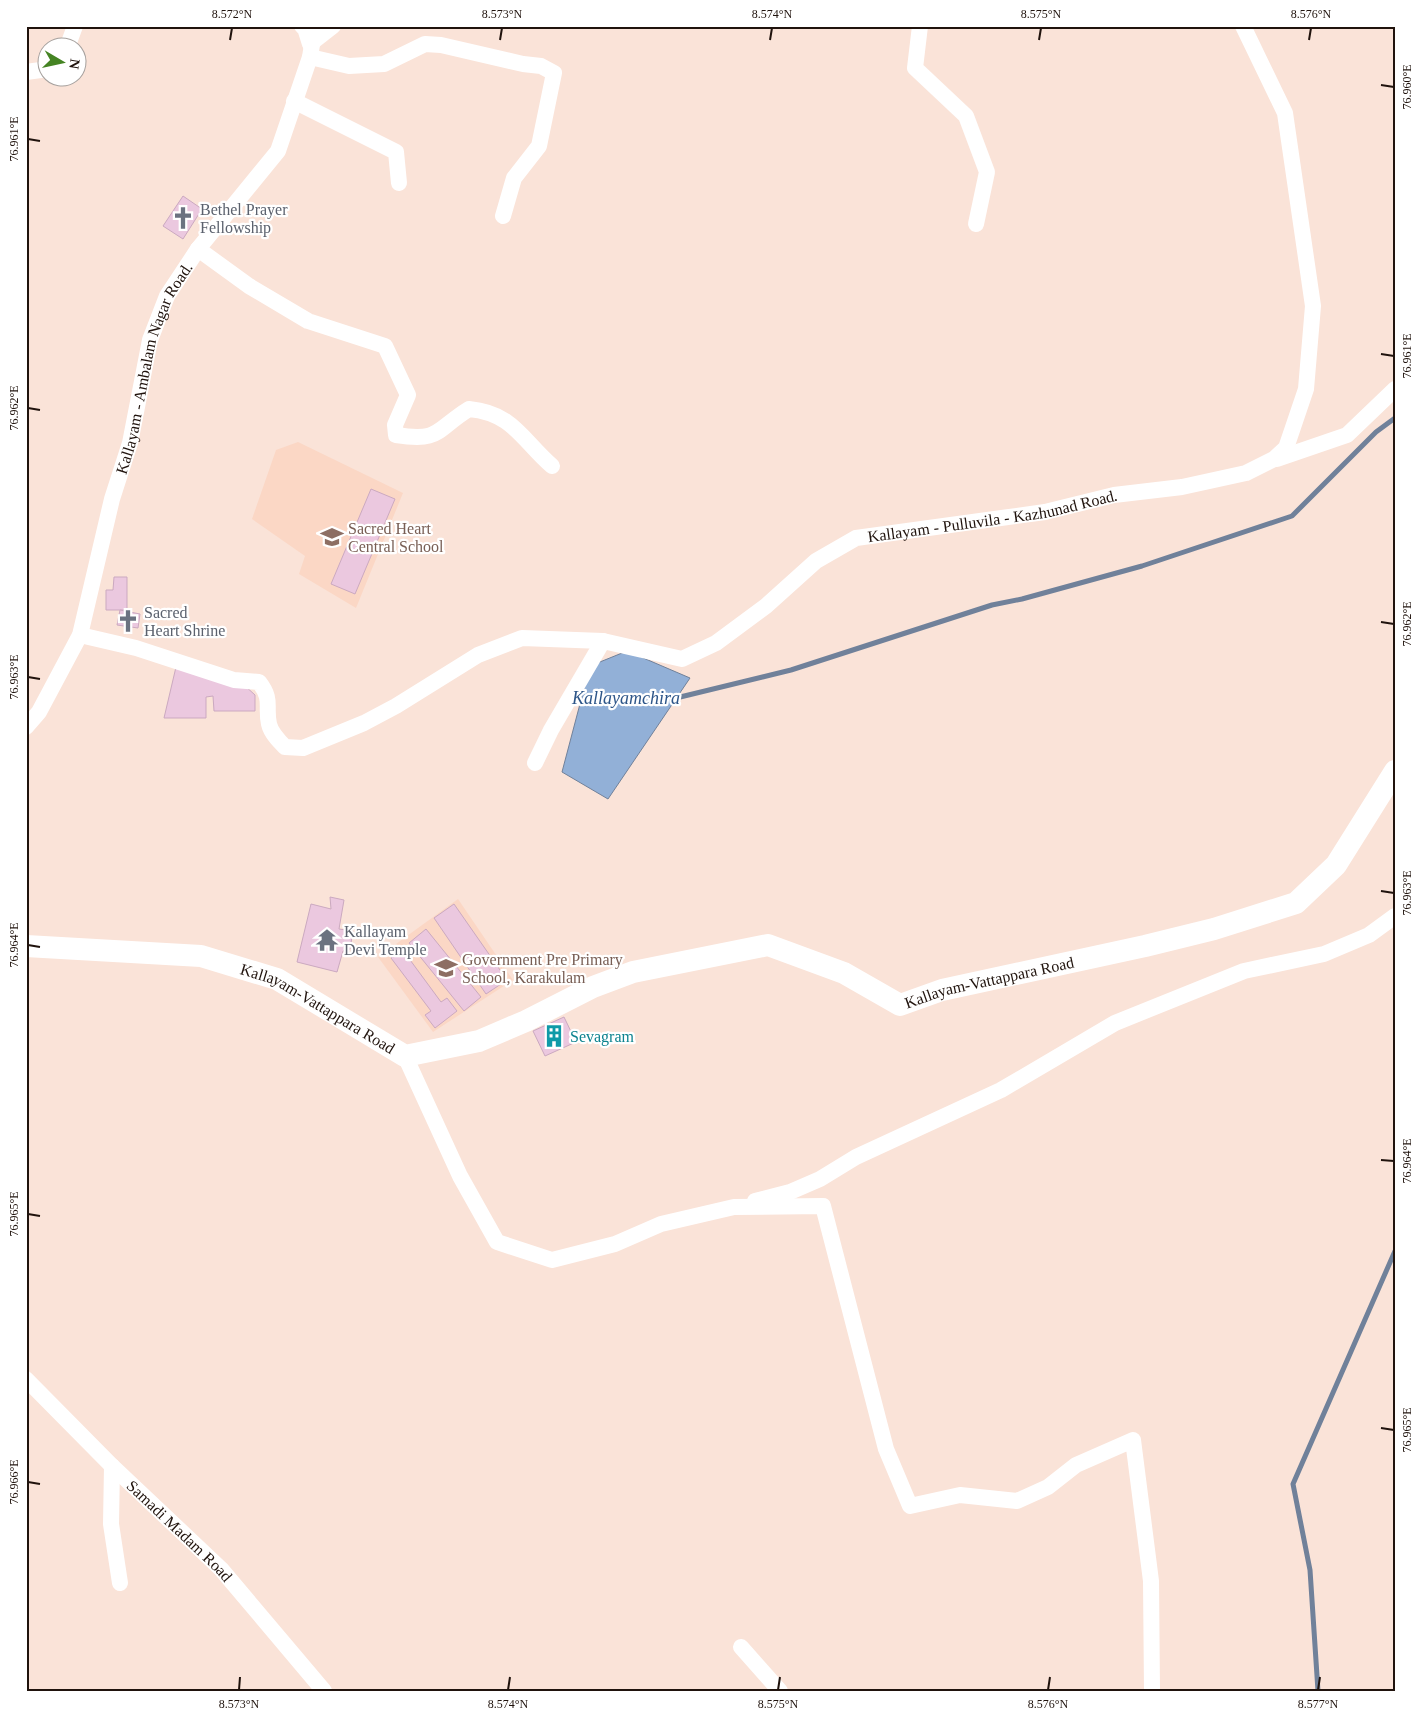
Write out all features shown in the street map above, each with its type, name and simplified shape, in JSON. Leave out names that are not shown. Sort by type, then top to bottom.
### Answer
[{"type":"street","points":[[71,38],[75,26]]},
{"type":"street","points":[[302,26],[305,28],[310,51]]},
{"type":"street","name":"Kallayam - Ambalam Nagar Road.","points":[[26,727],[38,712],[80,635],[112,499],[130,443],[150,340],[167,296],[198,249],[278,151],[310,51],[315,26]]},
{"type":"street","points":[[310,51],[333,26]]},
{"type":"street","points":[[920,26],[915,68],[966,116],[988,172],[976,224]]},
{"type":"street","name":"Kallayam - Pulluvila - Kazhunad Road.","points":[[1243,26],[1285,112],[1311,298],[1306,389],[1286,448],[1274,459]]},
{"type":"street","points":[[310,51],[349,66],[384,64],[426,44],[441,45],[524,64],[541,66],[554,73],[539,146],[514,178],[503,216]]},
{"type":"street","points":[[294,101],[396,152],[399,183]]},
{"type":"street","points":[[198,249],[249,286],[308,321],[385,346],[408,395],[395,425],[396,435],[418,438],[434,436],[469,409],[485,410],[517,428],[552,466]]},
{"type":"street","name":"Kallayam - Pulluvila - Kazhunad Road.","points":[[80,635],[136,648],[234,680],[259,682],[268,693],[269,725],[277,738],[285,747],[303,748],[364,723],[396,706],[478,655],[522,638],[603,641],[682,659],[716,643],[766,606],[816,561],[856,538],[1045,512],[1114,495],[1182,487],[1246,473],[1274,459],[1347,435],[1395,389]]},
{"type":"street","points":[[535,763],[551,730],[603,641]]},
{"type":"street","name":"Kallayam-Vattappara Road","points":[[26,946],[201,956],[277,980],[405,1056],[479,1041],[526,1021],[593,987],[633,972],[734,950],[768,945],[776,946],[844,973],[900,1005],[942,990],[1145,946],[1260,916],[1302,900],[1336,865],[1395,771]]},
{"type":"street","points":[[405,1056],[460,1176],[497,1242],[552,1260],[615,1244],[661,1224],[790,1192],[820,1180],[856,1157],[1001,1090],[1115,1023],[1244,971],[1324,954],[1369,935],[1395,916]]},
{"type":"street","points":[[734,1207],[823,1206],[886,1449],[910,1506],[960,1495],[1017,1501],[1048,1487],[1076,1465],[1133,1440],[1151,1581],[1152,1691]]},
{"type":"street","name":"Samadi Madam Road","points":[[26,1379],[112,1466],[221,1569],[324,1691]]},
{"type":"street","points":[[112,1466],[111,1524],[120,1583]]},
{"type":"street","points":[[741,1647],[780,1691]]},
{"type":"shaded area","name":"Sacred Heart Central School","points":[[298,442],[403,493],[356,608],[299,574],[305,556],[252,519],[276,450]]},
{"type":"shaded area","name":"Government Pre Primary School, Karakulam","points":[[458,899],[513,980],[433,1032],[378,957]]},
{"type":"water","name":"Kallayamchira","points":[[627,651],[690,678],[608,799],[562,772],[590,666]]},
{"type":"building","name":"Bethel Prayer Fellowship","points":[[183,196],[202,209],[183,239],[163,226]]},
{"type":"building","points":[[371,489],[395,499],[355,594],[331,584]]},
{"type":"building","points":[[114,577],[127,577],[127,610],[106,610],[106,590],[113,590]]},
{"type":"building","name":"Sacred Heart Shrine","points":[[120,610],[140,614],[138,628],[117,625]]},
{"type":"building","points":[[176,667],[243,684],[255,695],[255,711],[214,711],[213,696],[206,697],[206,718],[164,718]]},
{"type":"building","name":"Kallayam Devi Temple","points":[[330,897],[344,900],[339,929],[353,931],[350,949],[343,951],[337,972],[297,962],[311,904],[331,909]]},
{"type":"building","points":[[454,904],[507,980],[486,994],[434,918]]},
{"type":"building","points":[[426,929],[481,997],[464,1011],[409,943]]},
{"type":"building","points":[[402,949],[441,1002],[447,998],[457,1011],[435,1028],[425,1015],[431,1011],[391,958]]},
{"type":"building","name":"Sevagram","points":[[564,1017],[576,1042],[545,1056],[533,1031]]},
{"type":"waterway","points":[[672,699],[791,670],[992,605],[1022,599],[1142,566],[1292,516],[1376,432],[1395,418]]},
{"type":"waterway","points":[[1318,1691],[1310,1570],[1293,1484],[1395,1251]]},
{"type":"place","name":"Bethel Prayer Fellowship","points":[[183,218]]},
{"type":"place","name":"Sacred Heart Central School","points":[[332,537]]},
{"type":"place","name":"Sacred Heart Shrine","points":[[128,621]]},
{"type":"place","name":"Kallayam Devi Temple","points":[[327,940]]},
{"type":"place","name":"Government Pre Primary School, Karakulam","points":[[446,968]]},
{"type":"place","name":"Sevagram","points":[[554,1036]]}]
